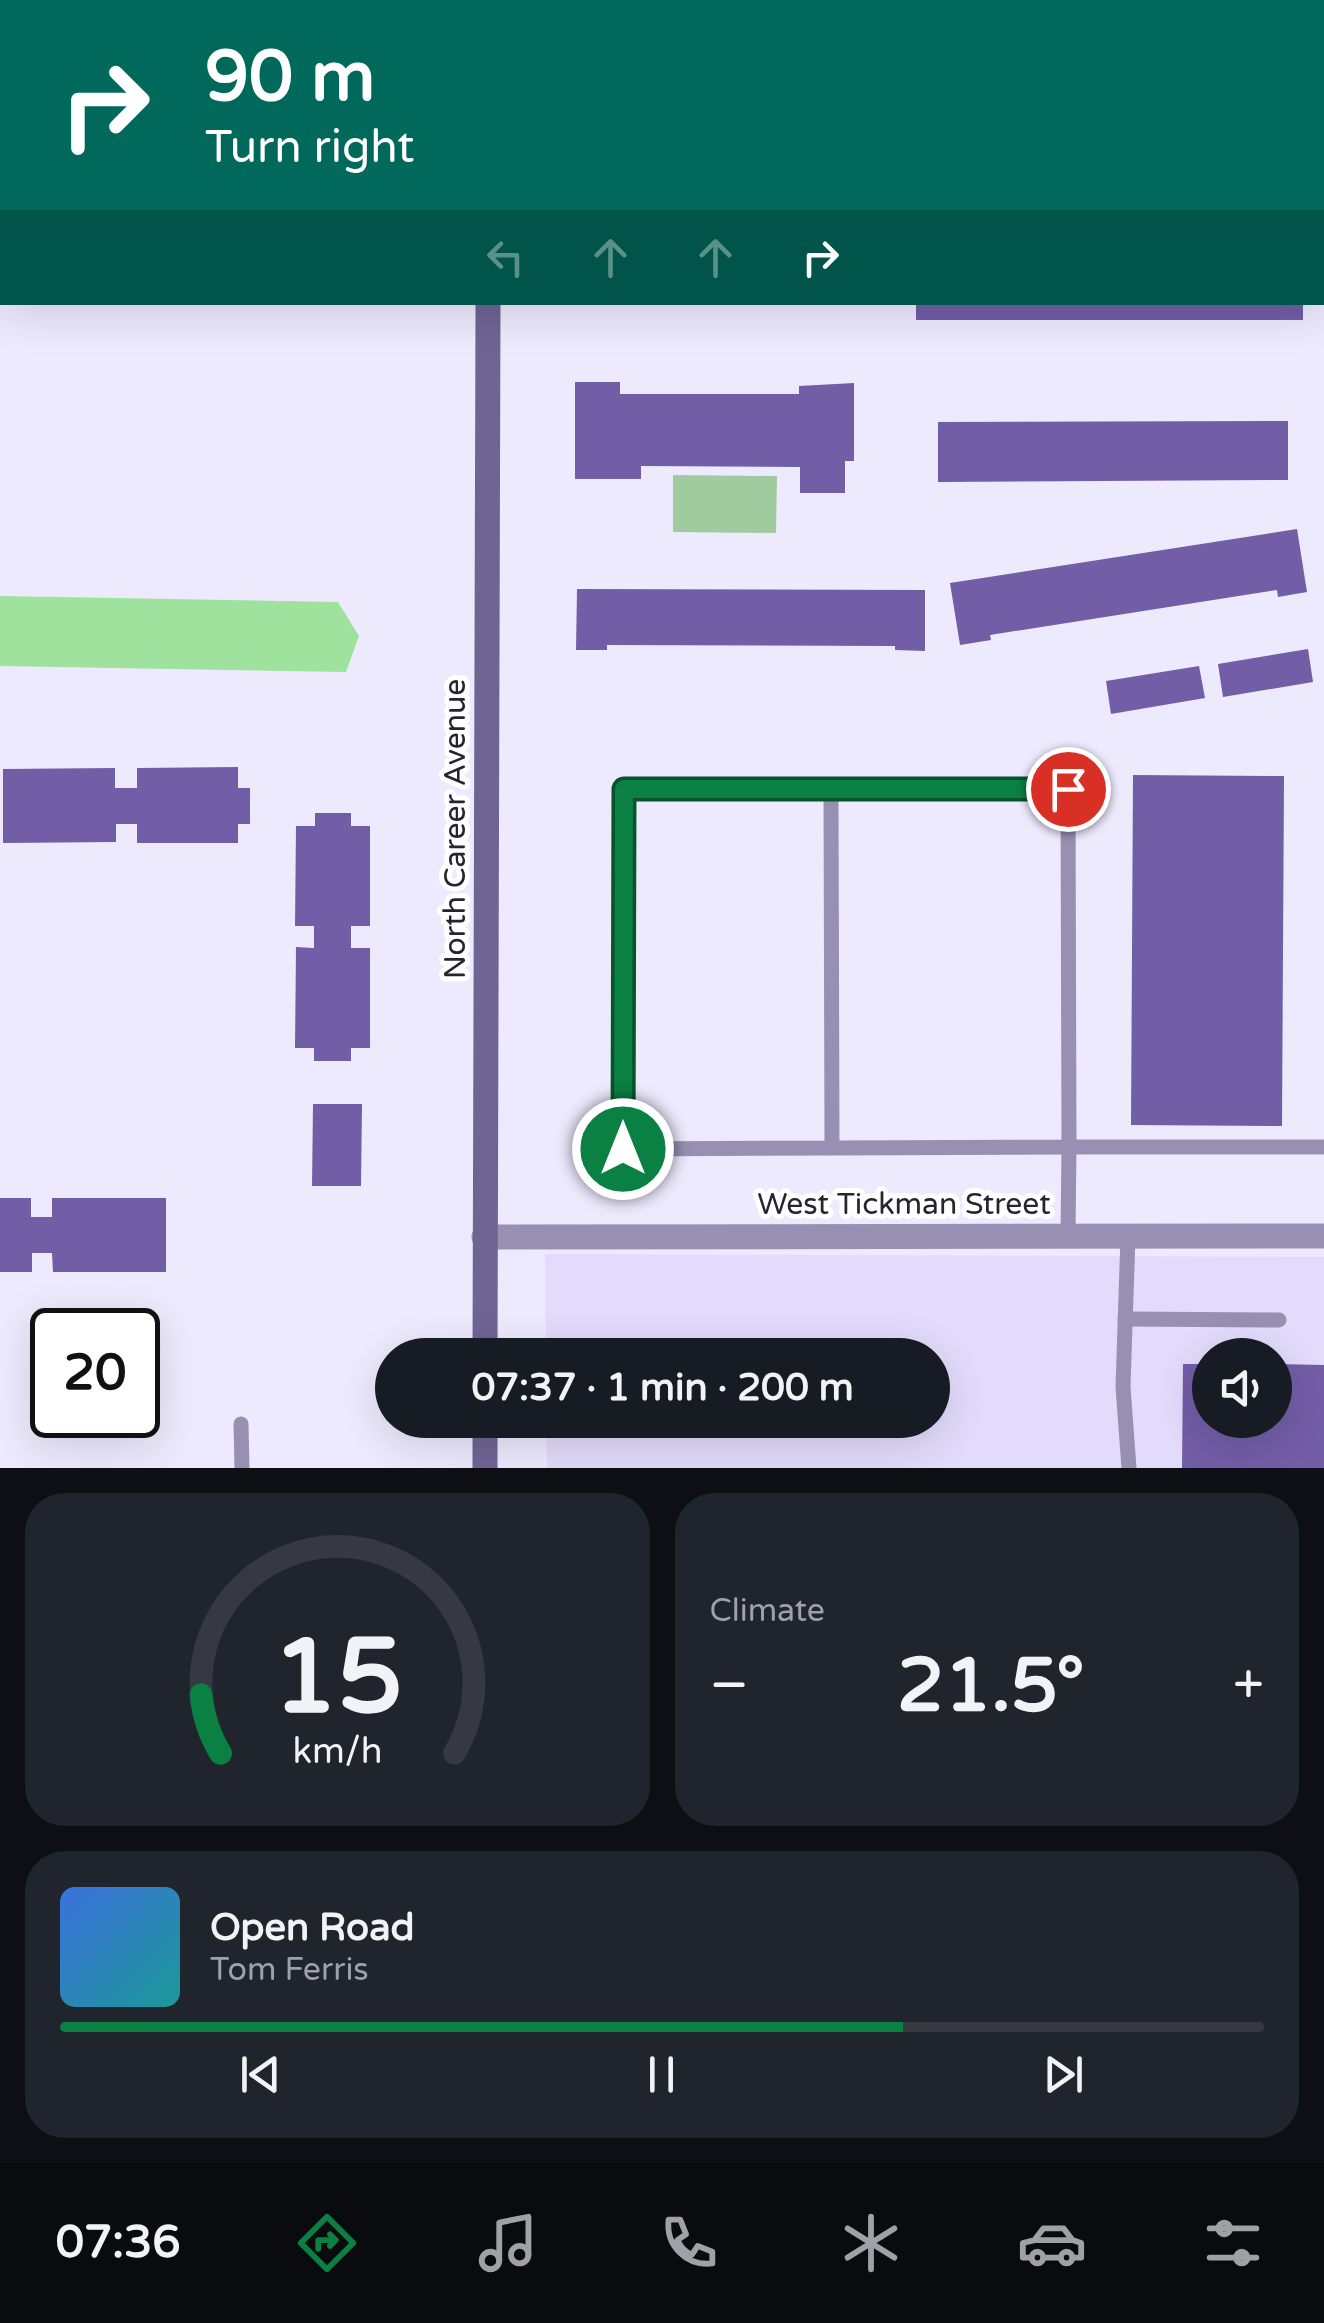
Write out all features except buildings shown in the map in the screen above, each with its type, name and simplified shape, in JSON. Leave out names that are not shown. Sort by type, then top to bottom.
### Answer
[{"type":"street","name":"North Career Avenue","points":[[484,1338],[488,305]]},
{"type":"street","name":"West Tickman Street","points":[[484,1237],[1324,1236]]},
{"type":"street","points":[[485,1438],[485,1468]]},
{"type":"lane","points":[[1068,1236],[1069,1148],[1068,789],[624,789],[623,1149],[832,1148],[1069,1148],[1324,1147]]},
{"type":"lane","points":[[830,790],[832,1148]]},
{"type":"lane","points":[[1128,1236],[1122,1387],[1129,1468]]},
{"type":"lane","points":[[1125,1319],[1279,1320]]},
{"type":"lane","points":[[241,1424],[242,1468]]},
{"type":"shaded area","points":[[673,475],[777,476],[776,533],[673,532]]},
{"type":"shaded area","points":[[0,596],[338,602],[359,636],[346,672],[0,666]]},
{"type":"shaded area","points":[[545,1254],[1324,1257],[1324,1468],[547,1468],[546,1438],[950,1438],[950,1338],[546,1338]]},
{"type":"route","points":[[623,1149],[624,789],[1068,789]]}]
